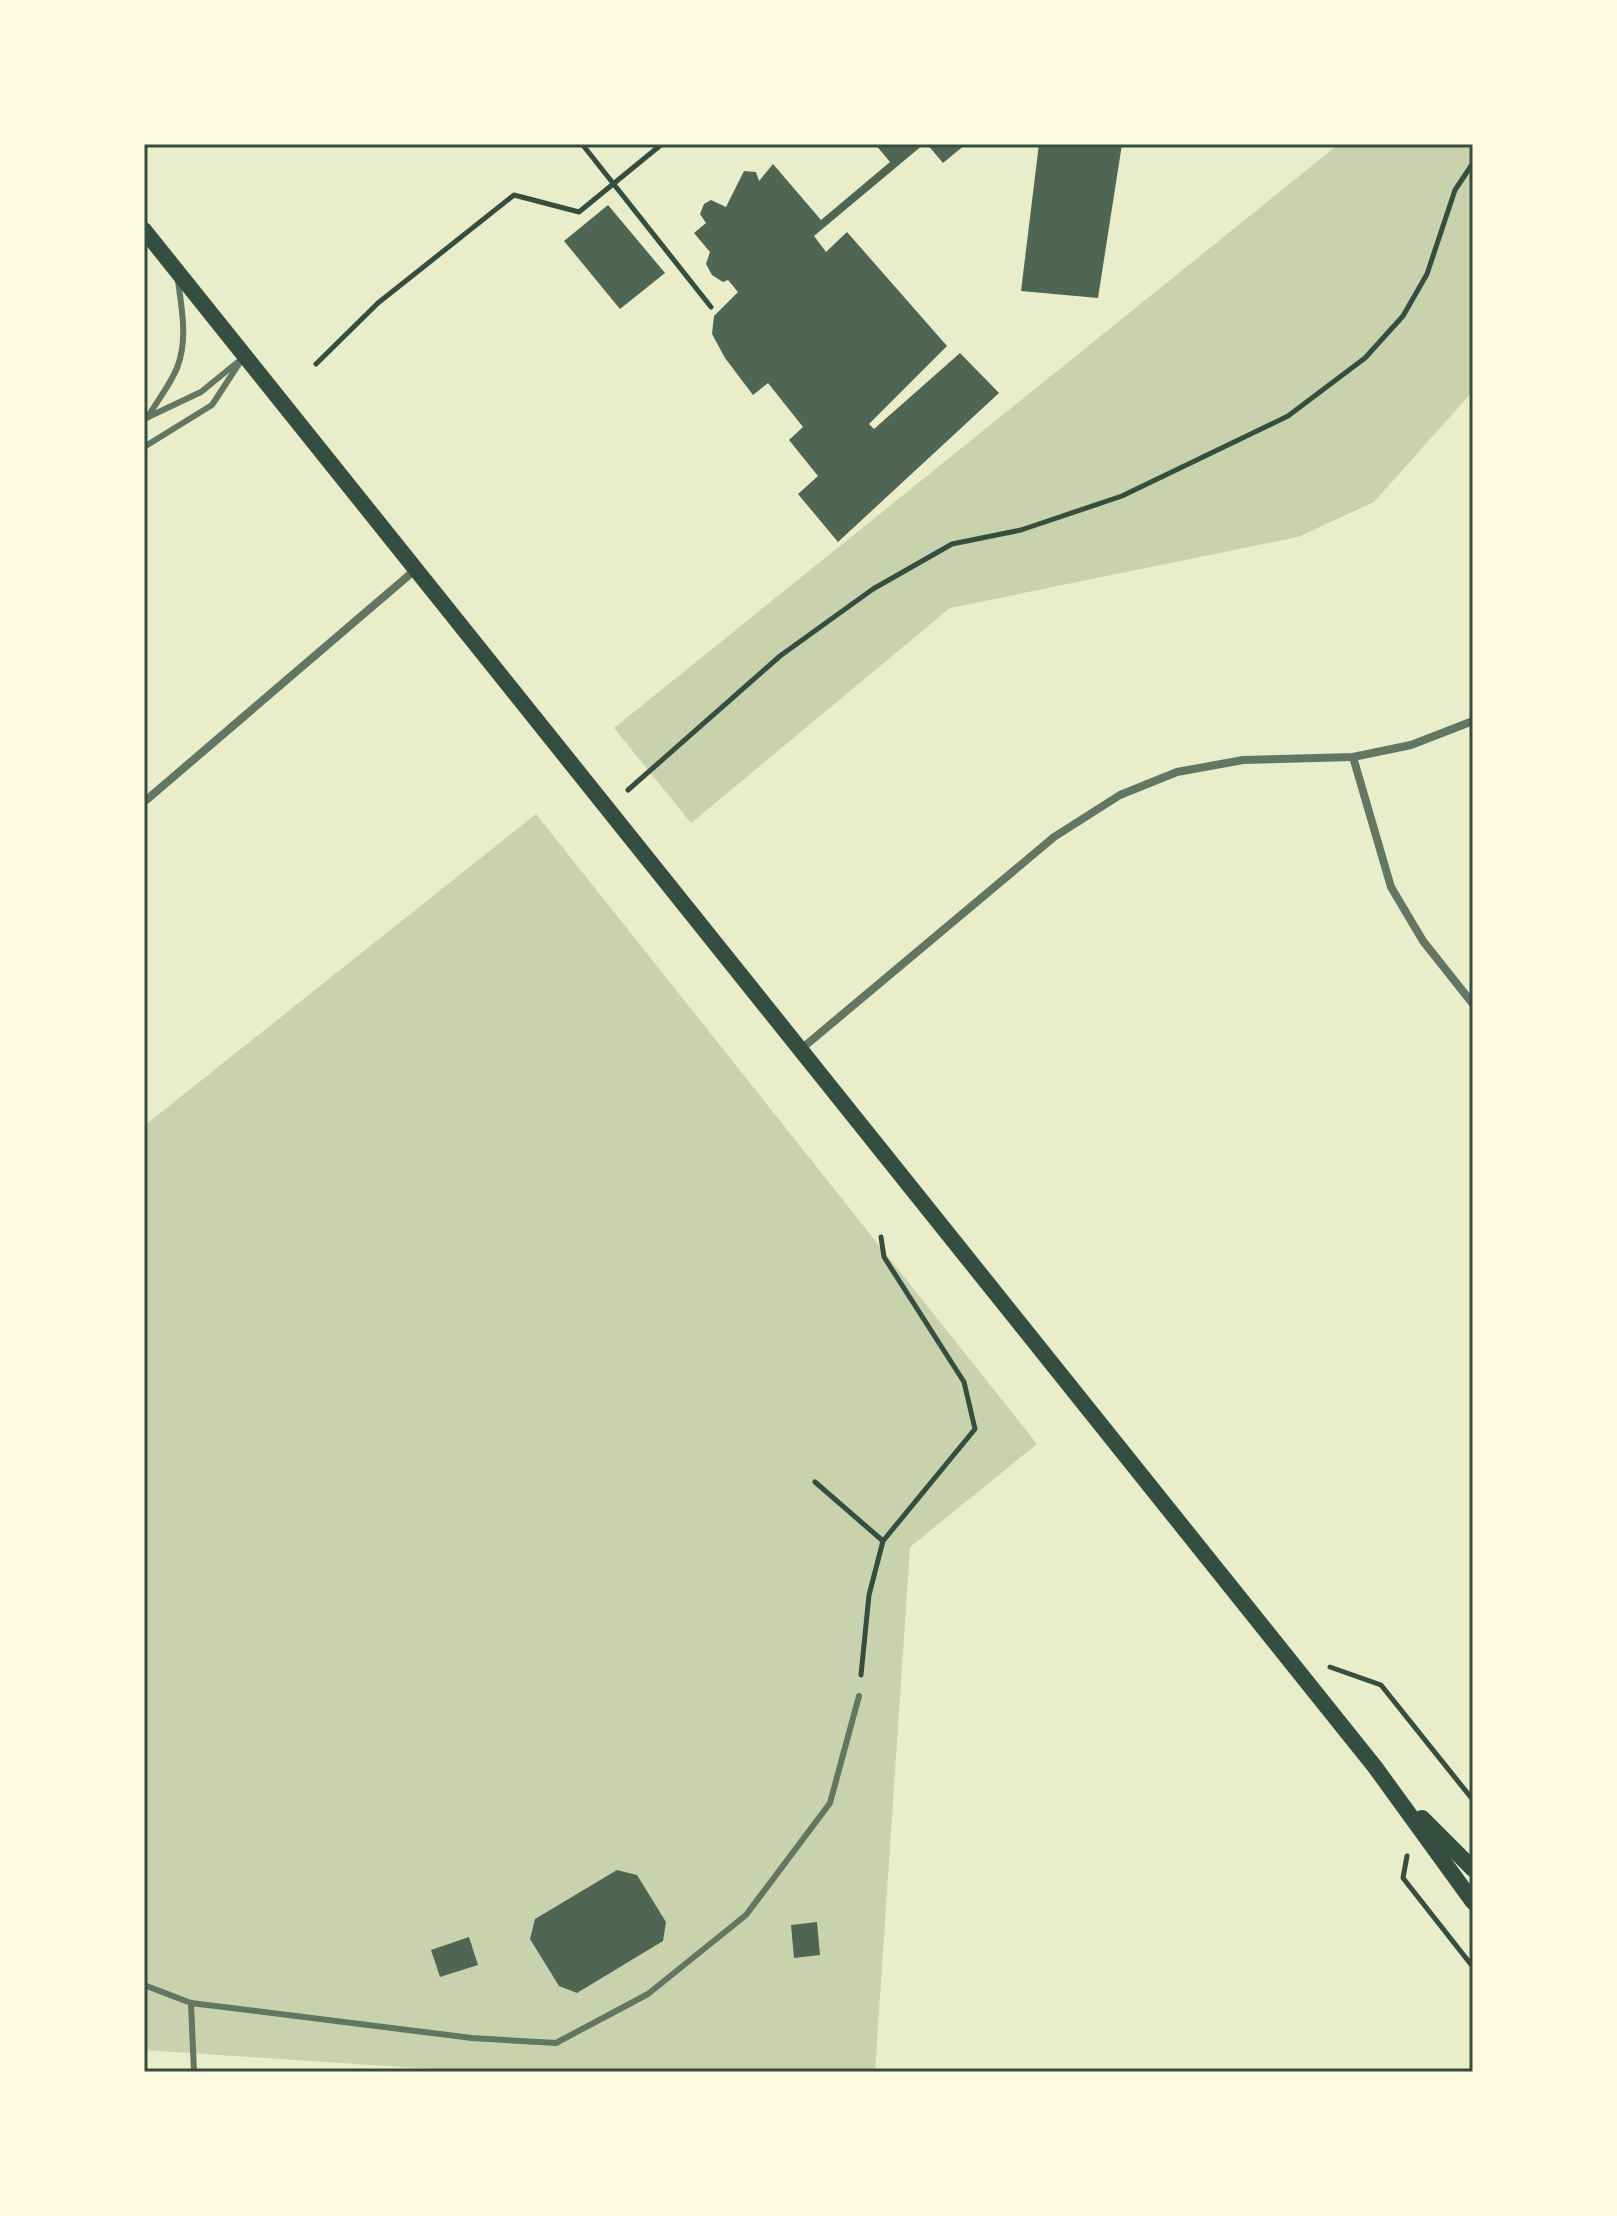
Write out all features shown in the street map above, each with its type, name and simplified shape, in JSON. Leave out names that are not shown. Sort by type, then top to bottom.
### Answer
[{"type":"main road","points":[[144,230],[1389,1785],[1473,1902]]},
{"type":"main road","points":[[1389,1785],[1473,1869]]},
{"type":"street","points":[[144,802],[415,570]]},
{"type":"street","points":[[799,1050],[1054,837],[1120,795],[1177,772],[1243,760],[1353,757],[1411,745],[1473,721]]},
{"type":"street","points":[[1353,757],[1391,887],[1423,941],[1473,1004]]},
{"type":"lane","points":[[146,418],[176,371],[181,356],[184,327],[177,272]]},
{"type":"lane","points":[[146,418],[201,392],[244,356]]},
{"type":"lane","points":[[144,447],[212,405],[244,356]]},
{"type":"lane","points":[[144,1985],[191,2003],[472,2038],[556,2043],[648,1994],[746,1915],[830,1803],[859,1696]]},
{"type":"lane","points":[[191,2003],[194,2072]]},
{"type":"path","points":[[582,144],[711,307]]},
{"type":"path","points":[[316,364],[378,303],[514,195],[579,212],[662,144]]},
{"type":"path","points":[[606,809],[780,656],[873,589],[952,544],[1021,530],[1122,496],[1288,416],[1365,358],[1403,316],[1427,274],[1455,190],[1473,163]]},
{"type":"path","points":[[859,1696],[869,1595],[883,1541],[975,1429],[964,1382],[884,1257],[881,1237]]},
{"type":"path","points":[[815,1482],[883,1541]]},
{"type":"path","points":[[1381,1685],[1473,1800]]},
{"type":"path","points":[[1403,1878],[1473,1967]]},
{"type":"green space","points":[[1339,144],[1473,144],[1473,391],[1374,502],[1298,537],[950,608],[691,823],[614,728]]},
{"type":"green space","points":[[536,814],[1037,1444],[910,1547],[875,2072],[478,2072],[144,2050],[144,1126]]},
{"type":"building","points":[[875,144],[924,144],[814,236],[826,252],[847,232],[947,346],[869,424],[874,429],[960,353],[999,393],[838,542],[798,494],[818,476],[789,440],[803,427],[768,383],[753,395],[725,358],[712,334],[714,316],[738,292],[728,280],[723,282],[712,275],[706,264],[710,252],[694,233],[706,223],[700,214],[704,204],[711,200],[726,207],[744,171],[756,172],[759,181],[773,164],[821,220],[890,162]]},
{"type":"building","points":[[927,144],[966,144],[943,163]]},
{"type":"building","points":[[1039,144],[1122,144],[1098,298],[1021,291]]},
{"type":"building","points":[[608,205],[665,273],[620,309],[564,241]]},
{"type":"building","points":[[617,1870],[637,1875],[666,1922],[663,1941],[577,1993],[559,1986],[530,1939],[535,1919]]},
{"type":"building","points":[[817,1922],[820,1955],[794,1958],[791,1925]]},
{"type":"building","points":[[469,1937],[478,1965],[440,1977],[431,1950]]}]
